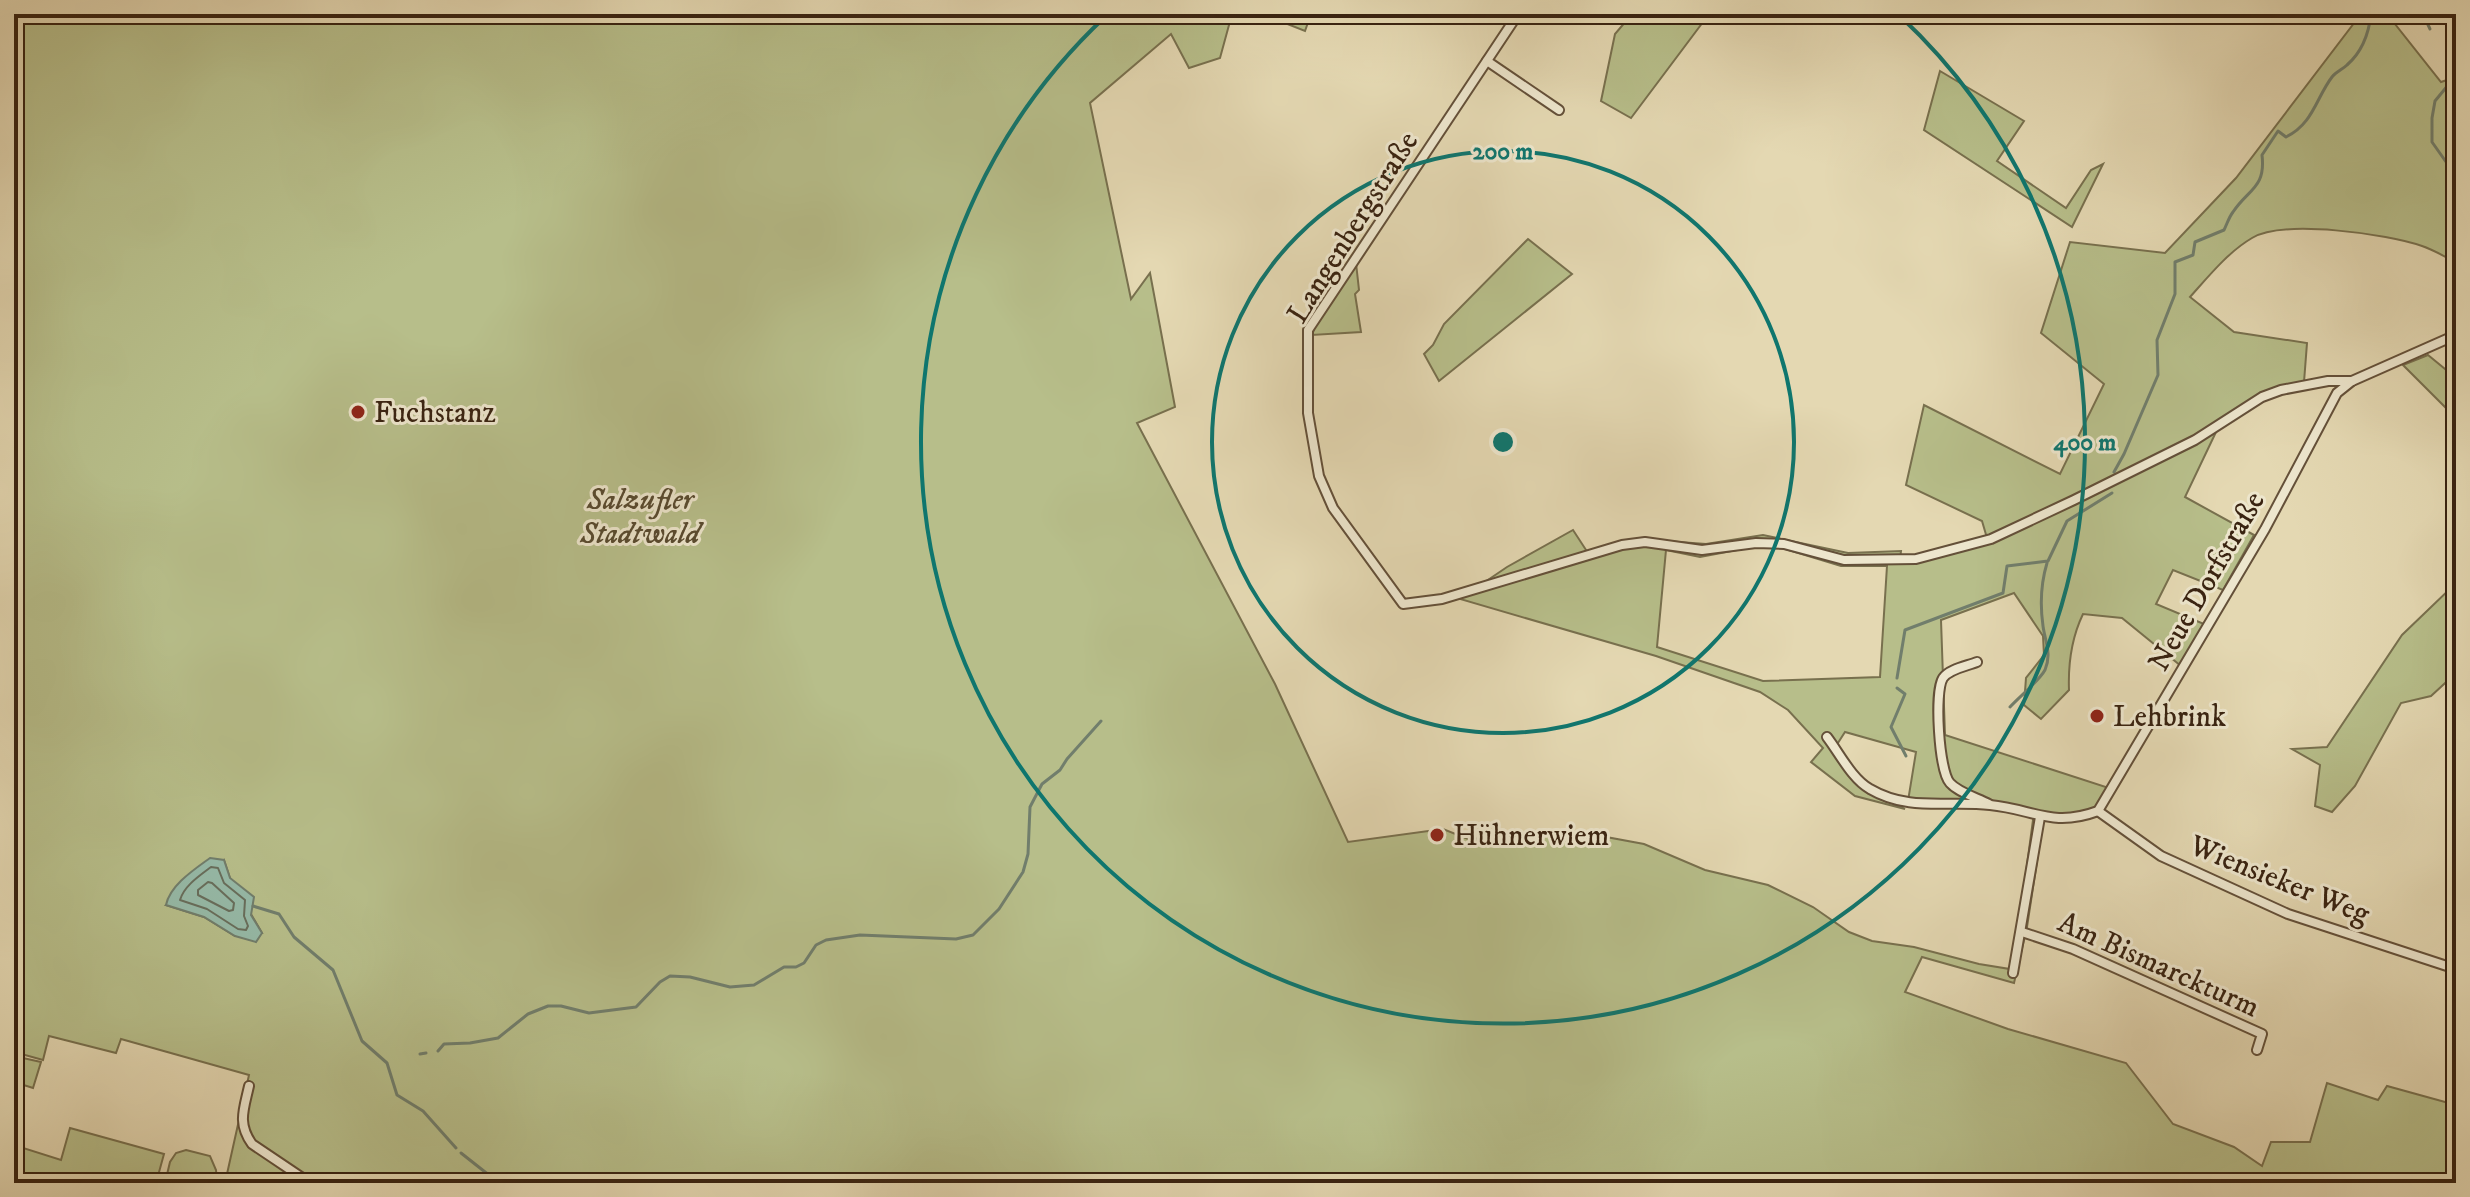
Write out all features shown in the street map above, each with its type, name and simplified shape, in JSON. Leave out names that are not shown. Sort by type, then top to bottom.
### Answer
[{"type":"street","name":"Langenbergstraße","points":[[1518,14],[1308,330],[1308,413],[1319,476],[1333,508],[1403,604],[1442,599],[1622,545],[1645,542],[1702,550],[1756,543],[1784,544],[1844,560],[1916,559],[1991,539],[2195,440],[2262,397],[2328,381],[2352,381]]},
{"type":"street","points":[[1487,61],[1559,110]]},
{"type":"street","name":"Neue Dorfstraße","points":[[2098,811],[2265,529],[2337,393],[2352,381],[2456,335]]},
{"type":"street","points":[[1977,662],[1949,673],[1941,682],[1940,755],[1944,774],[1951,784],[1990,805]]},
{"type":"street","points":[[1827,737],[1866,787],[1888,798],[1913,804],[1990,805],[2040,817],[2071,819],[2098,811]]},
{"type":"street","name":"Wiensieker Weg","points":[[2098,811],[2161,856],[2288,914],[2456,969]]},
{"type":"street","name":"Am Bismarckturm","points":[[2013,973],[2040,817]]},
{"type":"street","name":"Am Bismarckturm","points":[[2022,932],[2073,949],[2196,1007],[2262,1034],[2257,1050]]},
{"type":"street","points":[[249,1086],[242,1125],[246,1136],[252,1144],[310,1183]]},
{"type":"green space","name":"Salzufler Stadtwald","points":[[14,14],[1232,14],[1220,58],[1189,68],[1171,34],[1090,103],[1131,299],[1150,273],[1175,407],[1137,423],[1275,684],[1348,842],[1443,829],[1468,839],[1553,833],[1605,843],[1606,837],[1644,844],[1705,870],[1768,885],[1813,907],[1849,932],[1872,941],[1914,947],[2010,969],[2033,820],[2043,822],[2027,927],[2014,983],[1922,957],[1905,992],[2008,1029],[2126,1063],[2173,1124],[2234,1147],[2262,1166],[2271,1142],[2310,1142],[2327,1083],[2378,1100],[2387,1086],[2456,1105],[2456,1139],[2446,1183],[225,1183],[249,1075],[121,1039],[116,1053],[49,1036],[43,1060],[14,1052]],"holes":[[[224,860],[230,878],[262,933],[235,936],[204,917],[166,905]]]},
{"type":"green space","points":[[1262,14],[1311,14],[1305,31]]},
{"type":"green space","points":[[1632,14],[1709,14],[1631,118],[1601,101],[1615,34]]},
{"type":"green space","points":[[2361,14],[2387,14],[2441,82],[2456,77],[2456,262],[2406,241],[2361,233],[2310,229],[2267,232],[2235,250],[2190,297],[2234,332],[2307,343],[2304,382],[2263,393],[2188,447],[2216,432],[2185,497],[2254,535],[2223,590],[2173,570],[2156,604],[2204,624],[2181,666],[2122,618],[2083,614],[2071,651],[2069,690],[2041,719],[2024,705],[2026,678],[2044,655],[2043,636],[2014,593],[1941,620],[1945,735],[2109,788],[2098,808],[2084,813],[2054,815],[1908,801],[1916,752],[1845,732],[1836,746],[1831,748],[1864,790],[1905,809],[1855,796],[1811,762],[1823,748],[1788,710],[1760,692],[1656,656],[1460,599],[1507,567],[1573,530],[1588,553],[1652,540],[1706,544],[1763,535],[1848,553],[1901,551],[1900,560],[1987,538],[1982,521],[1906,485],[1924,405],[2060,474],[2104,384],[2041,333],[2070,242],[2165,253],[2236,178]],"holes":[[[1753,547],[1782,548],[1841,566],[1887,566],[1880,677],[1763,681],[1657,647],[1666,550],[1700,557]]]},
{"type":"green space","points":[[1940,71],[2024,121],[1997,161],[2066,208],[2091,170],[2103,164],[2072,227],[1924,130]]},
{"type":"green space","points":[[1528,239],[1572,274],[1439,381],[1424,354],[1433,345],[1444,324]]},
{"type":"green space","points":[[1356,263],[1359,290],[1355,294],[1361,332],[1312,335],[1317,321]]},
{"type":"green space","points":[[2428,355],[2456,378],[2456,418],[2403,365]]},
{"type":"green space","points":[[2456,583],[2456,673],[2431,696],[2401,703],[2355,786],[2332,812],[2315,806],[2320,765],[2292,749],[2327,747],[2402,635]]},
{"type":"green space","points":[[14,1056],[41,1062],[33,1088],[14,1082]]},
{"type":"green space","points":[[70,1128],[164,1154],[156,1183],[14,1183],[14,1145],[61,1160]]},
{"type":"green space","points":[[186,1150],[210,1156],[217,1183],[165,1183],[170,1162],[176,1153]]},
{"type":"water","points":[[210,858],[224,860],[230,878],[254,897],[251,915],[262,933],[256,942],[235,936],[204,917],[166,905],[178,884]]},
{"type":"waterway","points":[[2114,472],[2158,375],[2157,340],[2175,294],[2175,262],[2193,255],[2195,242],[2224,230],[2239,204],[2259,181],[2262,155],[2278,131],[2286,137],[2308,118],[2332,77],[2361,48],[2371,14]]},
{"type":"waterway","points":[[2423,14],[2430,29]]},
{"type":"waterway","points":[[2447,68],[2449,84],[2435,101],[2432,142],[2456,176]]},
{"type":"waterway","points":[[1897,678],[1905,630],[2003,593],[2007,566],[2048,561],[2067,521],[2112,493]]},
{"type":"waterway","points":[[2010,707],[2038,679],[2047,664],[2041,602],[2047,563]]},
{"type":"waterway","points":[[1897,688],[1905,694],[1891,727],[1906,756]]},
{"type":"waterway","points":[[438,1051],[444,1044],[498,1038],[528,1014],[548,1006],[589,1013],[636,1007],[670,976],[690,977],[730,987],[754,985],[784,967],[804,963],[816,945],[826,940],[860,935],[956,939],[973,935],[999,909],[1023,872],[1028,854],[1030,807],[1042,784],[1060,770],[1101,721]]},
{"type":"waterway","points":[[253,906],[279,914],[294,937],[333,970],[362,1041],[387,1063],[397,1095],[423,1111],[456,1148]]},
{"type":"waterway","points":[[420,1054],[426,1053]]},
{"type":"waterway","points":[[461,1153],[499,1183]]},
{"type":"place","name":"Fuchstanz","points":[[358,412]]},
{"type":"place","name":"Lehbrink","points":[[2097,716]]},
{"type":"place","name":"Hühnerwiem","points":[[1437,835]]}]
